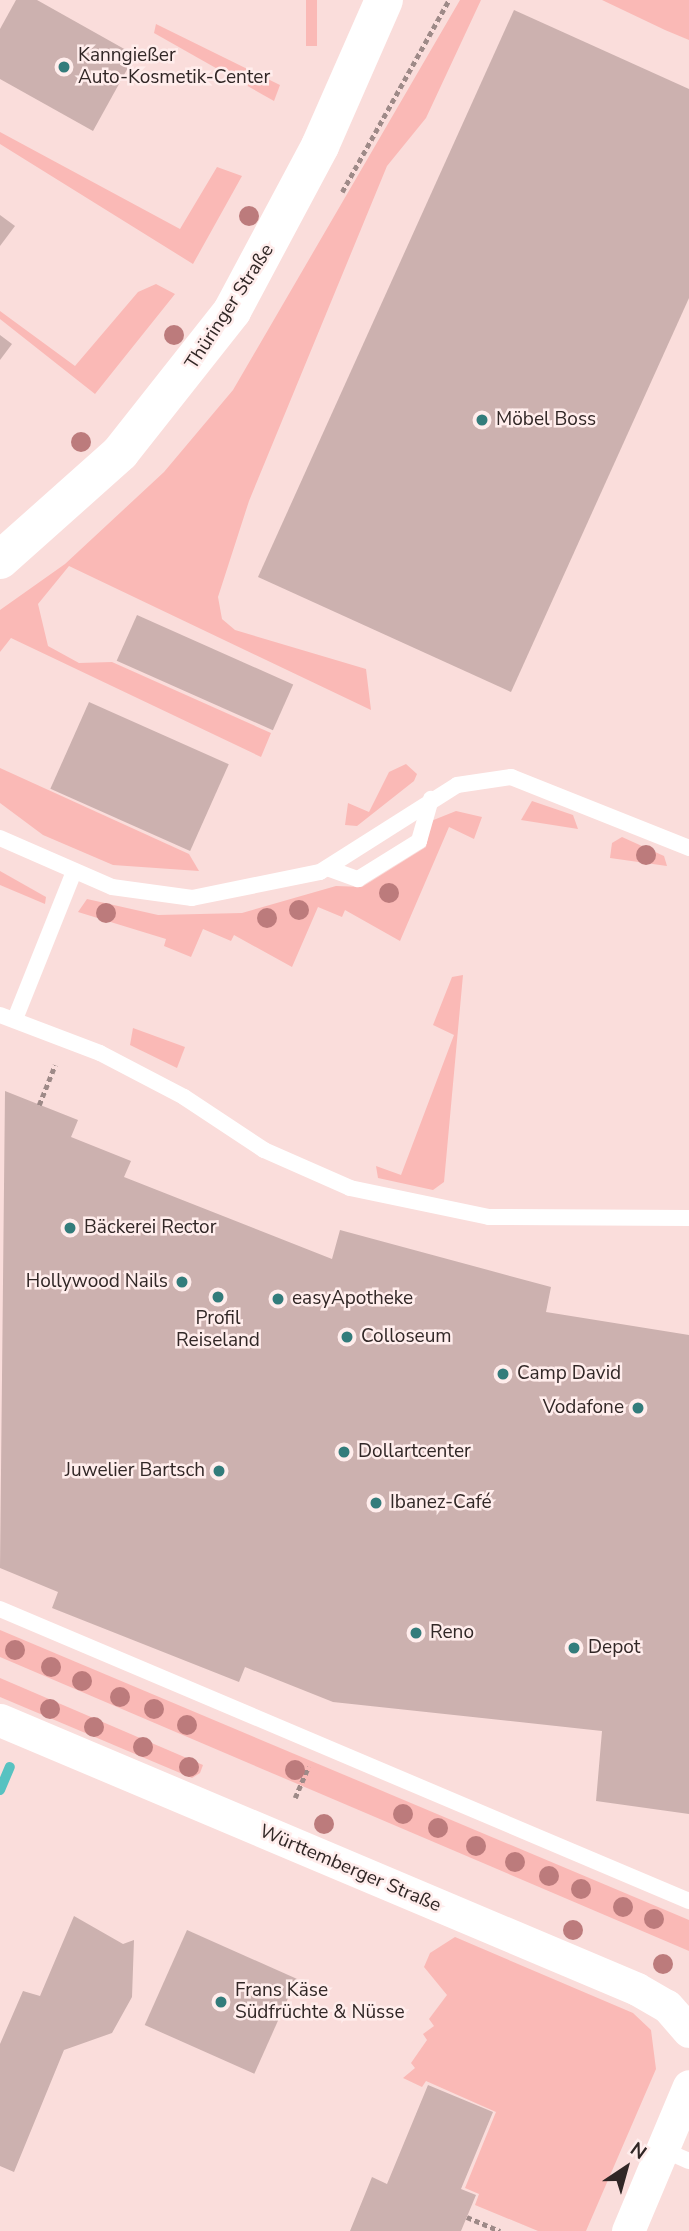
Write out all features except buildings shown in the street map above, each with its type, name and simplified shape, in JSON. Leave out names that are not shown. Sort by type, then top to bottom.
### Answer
[{"type":"street","name":"Thüringer Straße","points":[[0,560],[120,453],[232,311],[308,170],[384,0]]},
{"type":"street","name":"Württemberger Straße","points":[[0,1720],[638,1989],[667,2006],[689,2031]]},
{"type":"street","points":[[628,2231],[676,2156],[689,2086]]},
{"type":"lane","points":[[0,838],[73,874],[147,895],[192,898],[292,882],[327,868],[431,799],[474,779],[521,779],[689,848]]},
{"type":"lane","points":[[327,868],[358,879],[419,841],[431,799]]},
{"type":"lane","points":[[73,874],[7,1017],[65,1038],[184,1097],[264,1150],[351,1188],[488,1217],[689,1218]]},
{"type":"lane","points":[[0,1609],[689,1900]]},
{"type":"path","points":[[39,1105],[65,1038]]},
{"type":"path","points":[[467,2217],[500,2231]]},
{"type":"shaded area","points":[[306,0],[317,0],[317,46],[306,46]]},
{"type":"shaded area","points":[[460,0],[481,0],[426,118],[387,166],[249,501],[218,597],[222,619],[235,630],[366,669],[371,710],[69,566],[38,604],[48,646],[79,663],[112,662],[271,733],[261,757],[11,638],[0,652],[0,610],[65,564],[164,472],[233,390]]},
{"type":"shaded area","points":[[602,0],[689,0],[689,40],[665,30]]},
{"type":"shaded area","points":[[156,24],[280,85],[274,101],[154,33]]},
{"type":"shaded area","points":[[0,132],[180,229],[217,167],[242,176],[193,264],[0,144]]},
{"type":"shaded area","points":[[156,284],[175,294],[95,394],[0,319],[0,311],[75,366],[138,292]]},
{"type":"shaded area","points":[[406,764],[417,774],[414,781],[357,826],[345,825],[348,803],[369,812],[389,772]]},
{"type":"shaded area","points":[[0,768],[189,854],[199,871],[113,865],[43,835],[0,803]]},
{"type":"shaded area","points":[[532,801],[573,815],[578,829],[521,820]]},
{"type":"shaded area","points":[[456,811],[482,817],[474,839],[449,827],[400,941],[345,910],[342,917],[318,907],[292,967],[234,935],[231,941],[203,929],[191,957],[164,946],[166,939],[78,912],[87,899],[158,915],[242,913],[336,886],[362,887],[426,847],[431,821]]},
{"type":"shaded area","points":[[622,837],[664,856],[667,866],[610,858],[612,843]]},
{"type":"shaded area","points":[[0,871],[46,897],[45,904],[0,885]]},
{"type":"shaded area","points":[[463,975],[444,1182],[433,1190],[378,1178],[376,1166],[401,1175],[454,1035],[433,1025],[452,977]]},
{"type":"shaded area","points":[[133,1028],[185,1047],[177,1068],[130,1045]]},
{"type":"shaded area","points":[[0,1630],[689,1920],[689,1951],[0,1657]]},
{"type":"shaded area","points":[[0,1678],[203,1765],[200,1773],[192,1778],[0,1697]]},
{"type":"shaded area","points":[[455,1937],[633,2013],[651,2030],[656,2069],[586,2231],[538,2231],[475,2205],[479,2194],[465,2188],[496,2112],[426,2081],[422,2087],[403,2078],[415,2068],[411,2063],[427,2040],[423,2034],[434,2026],[429,2019],[447,1995],[424,1967],[430,1953]]},
{"type":"waterway","points":[[0,1790],[10,1767]]},
{"type":"place","name":"Kanngießer Auto-Kosmetik-Center","points":[[64,67]]},
{"type":"place","name":"Möbel Boss","points":[[482,420]]},
{"type":"place","name":"Bäckerei Rector","points":[[70,1228]]},
{"type":"place","name":"Hollywood Nails","points":[[182,1282]]},
{"type":"place","name":"Profil Reiseland","points":[[218,1297]]},
{"type":"place","name":"easyApotheke","points":[[278,1299]]},
{"type":"place","name":"Colloseum","points":[[347,1337]]},
{"type":"place","name":"Camp David","points":[[503,1374]]},
{"type":"place","name":"Vodafone","points":[[638,1408]]},
{"type":"place","name":"Dollartcenter","points":[[344,1452]]},
{"type":"place","name":"Juwelier Bartsch","points":[[219,1471]]},
{"type":"place","name":"Ibanez-Café","points":[[376,1503]]},
{"type":"place","name":"Reno","points":[[416,1633]]},
{"type":"place","name":"Depot","points":[[574,1648]]},
{"type":"place","name":"Frans Käse Südfrüchte & Nüsse","points":[[221,2002]]}]
